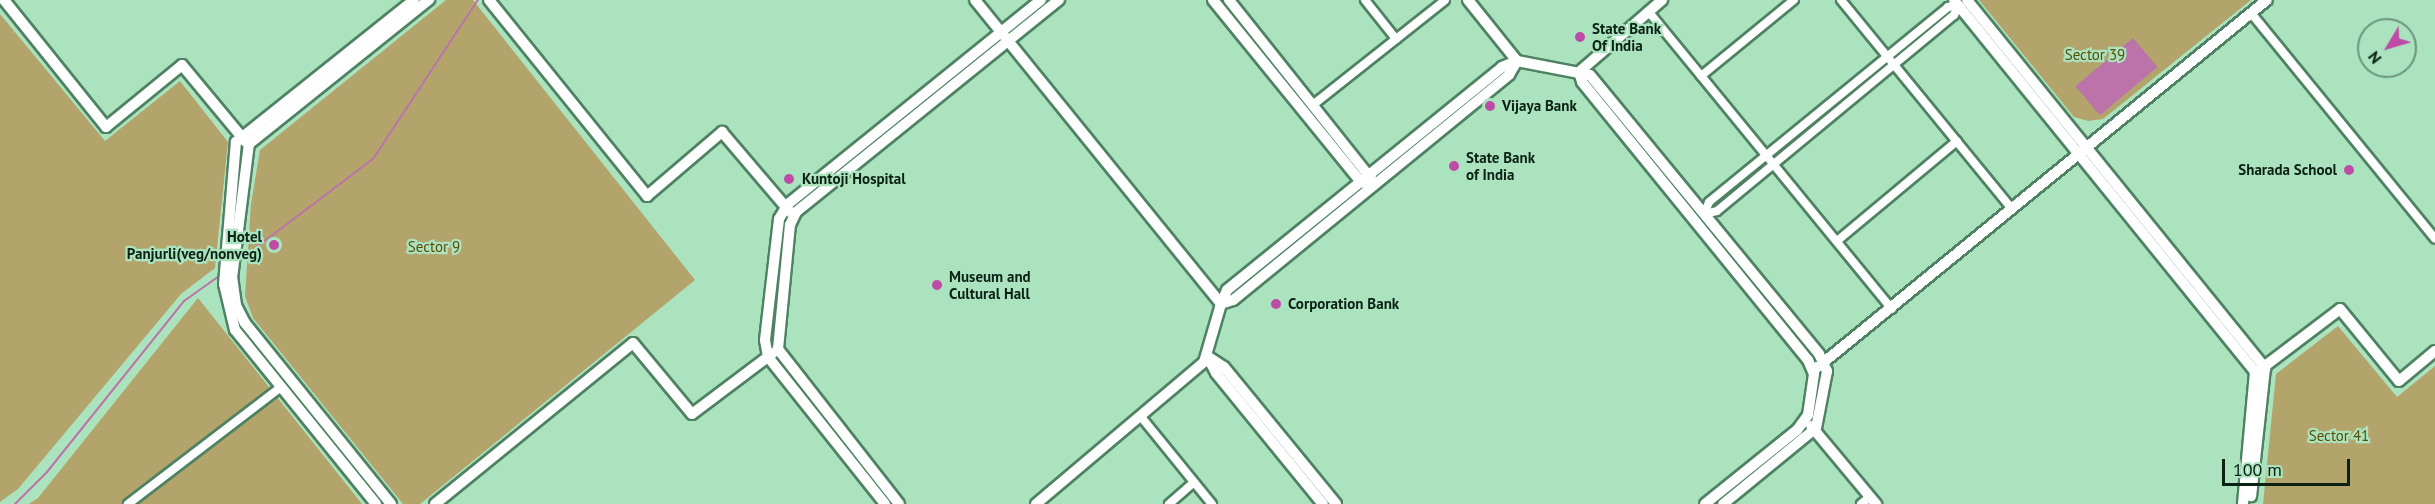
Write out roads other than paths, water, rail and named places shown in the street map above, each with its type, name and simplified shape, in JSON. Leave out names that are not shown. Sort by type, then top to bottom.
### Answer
[{"type":"street","points":[[4,0],[106,127],[182,65],[245,141]]},
{"type":"street","points":[[245,141],[414,0]]},
{"type":"street","points":[[376,504],[235,330],[228,281],[237,142],[245,141],[429,0]]},
{"type":"street","points":[[975,0],[1221,304]]},
{"type":"street","points":[[899,504],[778,350],[794,217],[1005,37],[1041,0]]},
{"type":"street","points":[[885,504],[768,357],[765,340],[779,219],[786,208],[1005,37],[1059,0]]},
{"type":"street","points":[[1213,0],[1361,182],[1374,185]]},
{"type":"street","points":[[1229,0],[1370,174],[1374,185]]},
{"type":"street","points":[[1365,0],[1396,39]]},
{"type":"street","points":[[1314,104],[1445,0]]},
{"type":"street","points":[[1468,0],[1517,60]]},
{"type":"street","points":[[1579,72],[1662,0]]},
{"type":"street","points":[[1701,76],[1794,0]]},
{"type":"street","points":[[1841,0],[2012,210]]},
{"type":"street","points":[[1813,371],[1892,309],[2267,0]]},
{"type":"street","points":[[490,1],[647,196],[722,132],[794,217]]},
{"type":"street","points":[[1704,214],[1709,202],[1948,7],[1960,2]]},
{"type":"street","points":[[1704,214],[1717,211],[1894,65],[1954,15],[1960,2]]},
{"type":"street","points":[[1960,2],[2260,370],[2251,504]]},
{"type":"street","points":[[1648,11],[1892,309]]},
{"type":"street","points":[[2252,13],[2435,239]]},
{"type":"street","points":[[1221,304],[1233,300],[1509,75],[1517,60]]},
{"type":"street","points":[[1036,504],[1180,387],[1207,356],[1227,290],[1502,67],[1517,60],[1590,75],[1824,364],[1827,371],[1821,414],[1814,430],[1723,504]]},
{"type":"street","points":[[1579,72],[1582,82],[1808,360],[1813,371],[1805,419],[1797,430],[1705,504]]},
{"type":"street","points":[[1837,241],[1957,141]]},
{"type":"street","points":[[228,281],[245,323],[391,504]]},
{"type":"street","points":[[2244,504],[2260,370],[2340,309],[2399,381],[2435,351]]},
{"type":"street","points":[[435,504],[633,343],[692,414],[778,350]]},
{"type":"street","points":[[1207,356],[1216,373],[1323,504]]},
{"type":"street","points":[[1207,356],[1224,367],[1336,504]]},
{"type":"street","points":[[128,504],[281,387]]},
{"type":"street","points":[[1142,417],[1212,504]]},
{"type":"street","points":[[1805,419],[1869,502]]},
{"type":"street","points":[[1169,504],[1194,482]]},
{"type":"waterway","points":[[238,261],[373,159],[478,0]]},
{"type":"waterway","points":[[15,504],[47,472],[184,301],[222,274]]},
{"type":"place","name":"State Bank Of India","points":[[1580,37]]},
{"type":"place","name":"Vijaya Bank","points":[[1490,106]]},
{"type":"place","name":"State Bank of India","points":[[1454,166]]},
{"type":"place","name":"Sharada School","points":[[2349,170]]},
{"type":"place","name":"Kuntoji Hospital","points":[[789,179]]},
{"type":"place","name":"Hotel Panjurli(veg/nonveg)","points":[[274,245]]},
{"type":"place","name":"Museum and Cultural Hall","points":[[937,285]]},
{"type":"place","name":"Corporation Bank","points":[[1276,304]]},
{"type":"park label","name":"Sector 39","points":[[2095,55]]},
{"type":"park label","name":"Sector 9","points":[[434,247]]},
{"type":"park label","name":"Sector 41","points":[[2339,436]]}]
